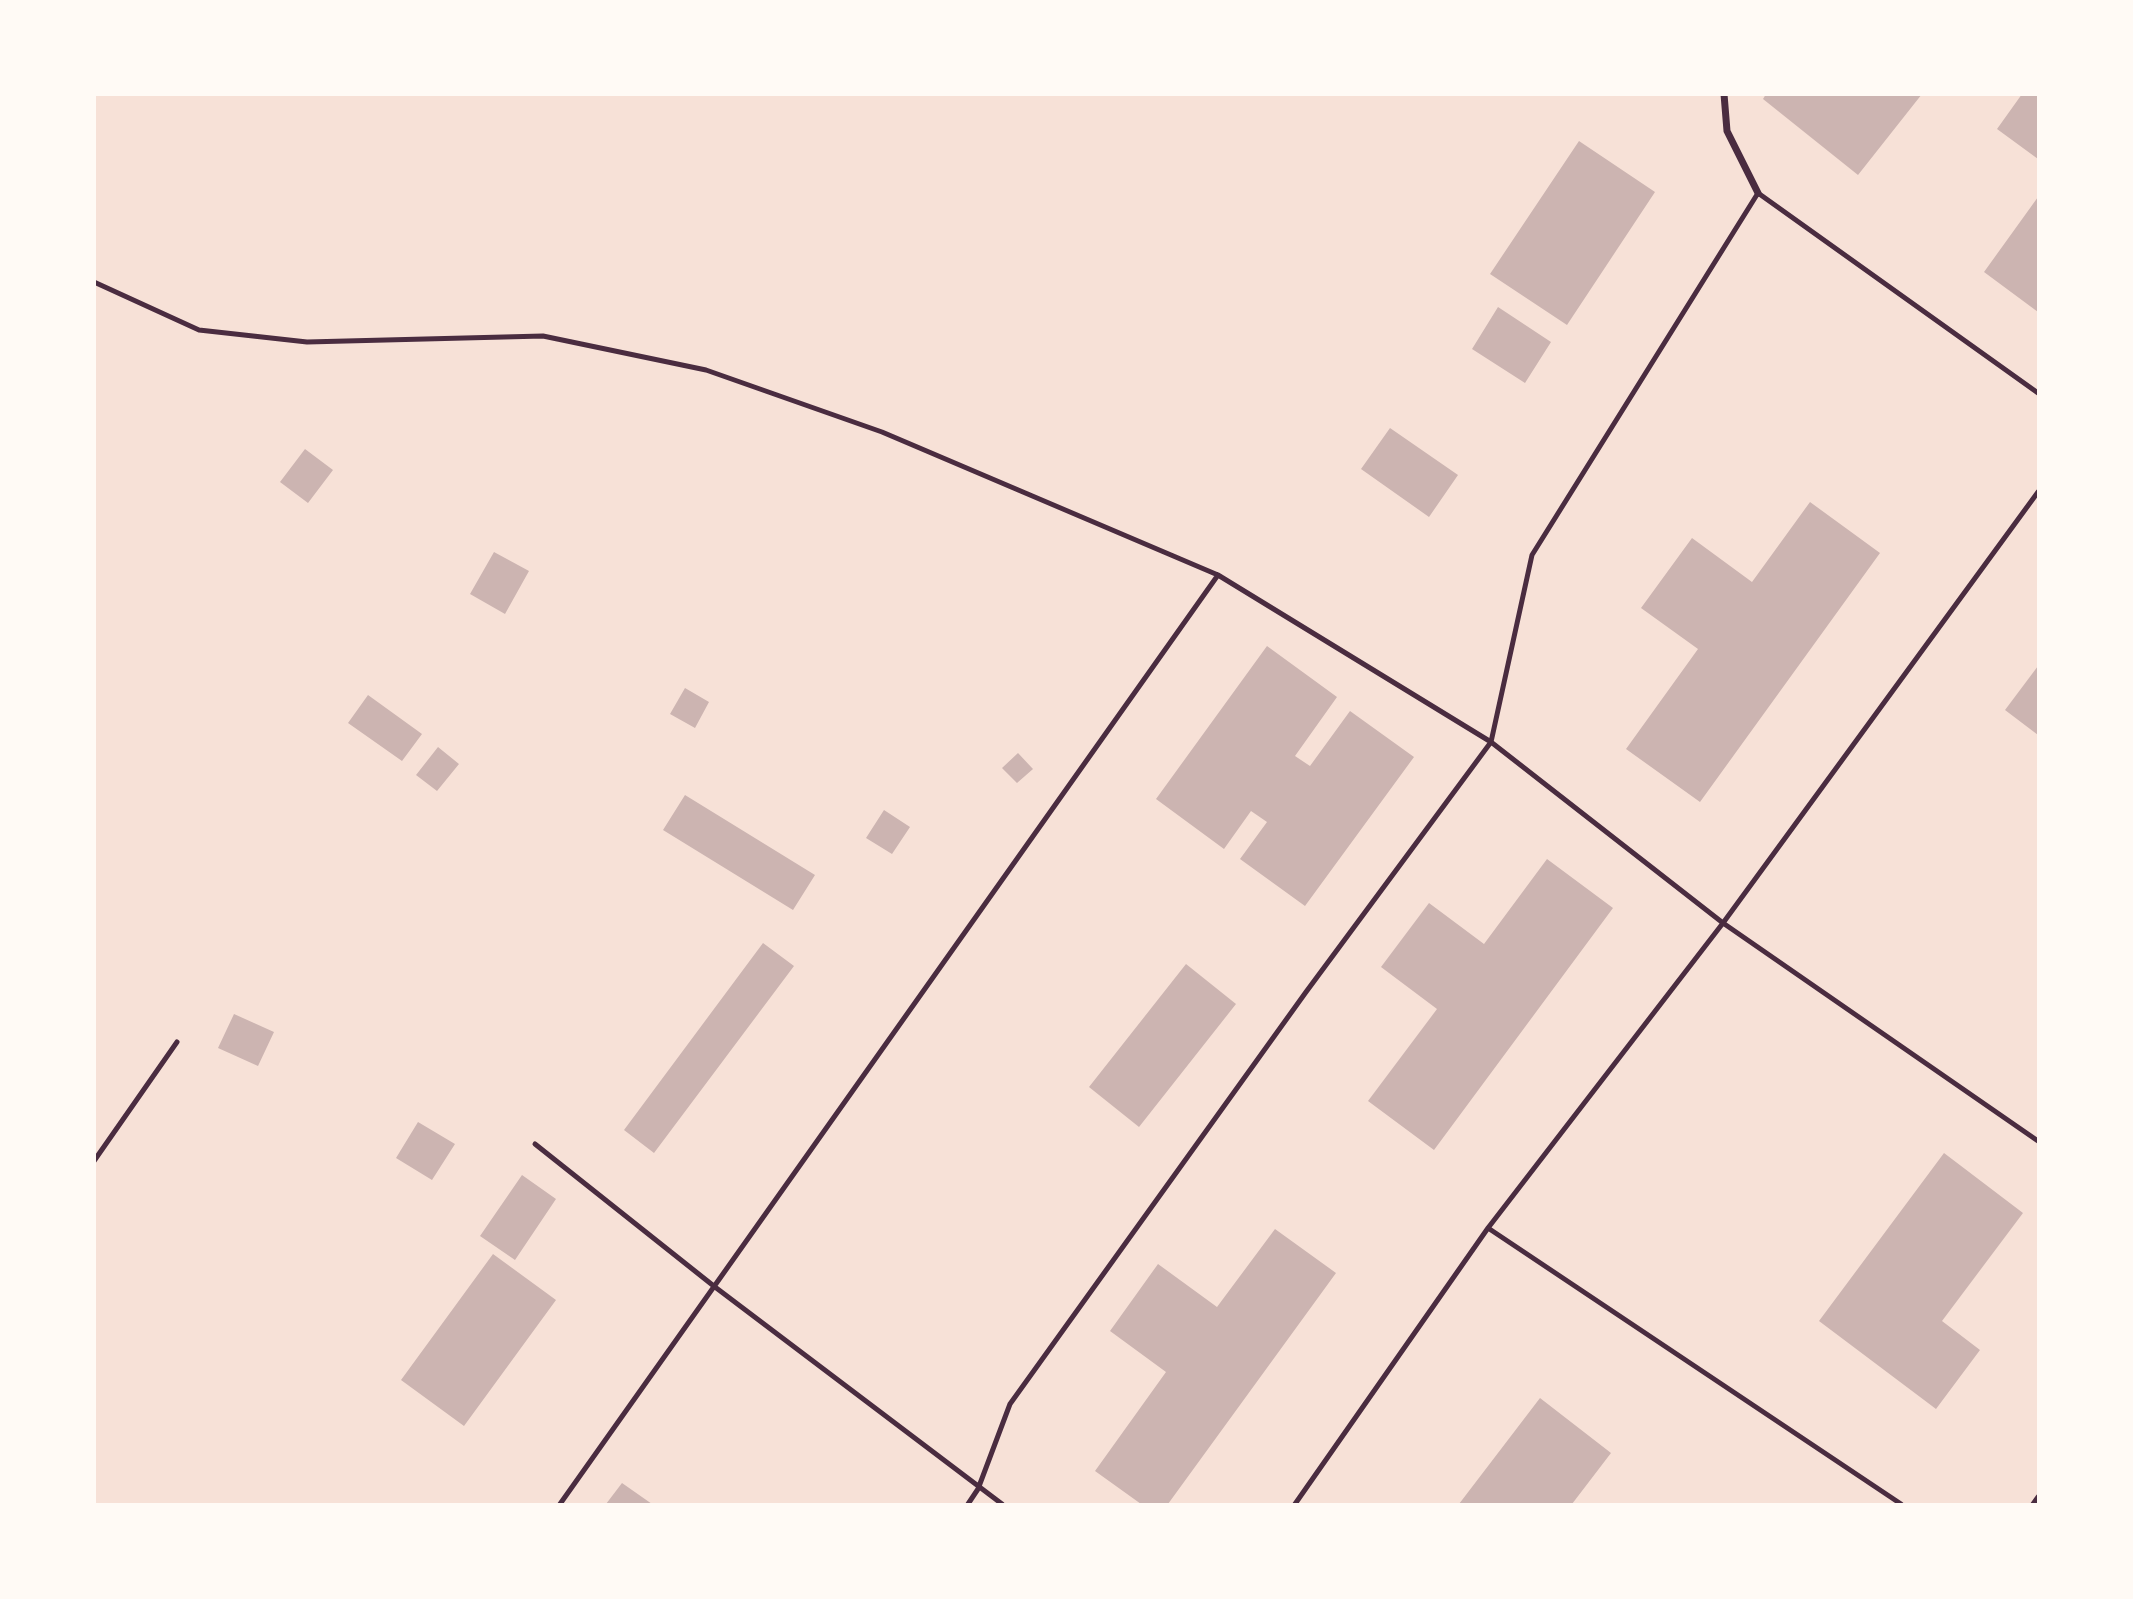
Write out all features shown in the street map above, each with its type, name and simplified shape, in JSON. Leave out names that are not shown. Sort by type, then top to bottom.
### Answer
[{"type":"street","points":[[1724,94],[1727,131],[1758,193]]},
{"type":"lane","points":[[968,1504],[978,1489],[1010,1404],[1298,1002],[1491,742],[1532,555],[1758,193],[2039,393]]},
{"type":"lane","points":[[94,282],[199,330],[307,342],[543,336],[706,370],[882,432],[1218,575],[1491,742],[1723,923],[2039,1141]]},
{"type":"lane","points":[[1295,1504],[1488,1227],[1723,923],[2039,492]]},
{"type":"lane","points":[[560,1504],[1218,575]]},
{"type":"lane","points":[[94,1161],[177,1042]]},
{"type":"lane","points":[[535,1144],[715,1287],[978,1489],[1002,1504]]},
{"type":"lane","points":[[1488,1227],[1901,1504]]},
{"type":"lane","points":[[2033,1504],[2039,1497]]},
{"type":"building","points":[[1766,94],[1922,94],[1858,175],[1763,99]]},
{"type":"building","points":[[2022,94],[2038,94],[2038,159],[1997,129]]},
{"type":"building","points":[[1579,141],[1655,192],[1567,325],[1490,274]]},
{"type":"building","points":[[2038,197],[2038,312],[1984,272]]},
{"type":"building","points":[[1498,307],[1551,342],[1525,383],[1472,349]]},
{"type":"building","points":[[1390,428],[1458,475],[1429,517],[1361,469]]},
{"type":"building","points":[[305,449],[333,470],[308,503],[280,482]]},
{"type":"building","points":[[1810,502],[1880,553],[1700,802],[1626,749],[1698,649],[1641,608],[1692,538],[1752,582]]},
{"type":"building","points":[[494,552],[529,571],[505,614],[470,594]]},
{"type":"building","points":[[1267,646],[1337,697],[1295,756],[1310,766],[1350,711],[1414,757],[1305,906],[1240,859],[1267,822],[1251,811],[1224,849],[1156,799]]},
{"type":"building","points":[[2038,666],[2038,735],[2005,710]]},
{"type":"building","points":[[685,688],[709,702],[695,728],[670,714]]},
{"type":"building","points":[[368,695],[422,734],[402,761],[348,723]]},
{"type":"building","points":[[438,747],[459,764],[437,791],[416,775]]},
{"type":"building","points":[[1018,753],[1033,769],[1017,783],[1002,768]]},
{"type":"building","points":[[685,795],[815,875],[793,910],[663,830]]},
{"type":"building","points":[[884,810],[910,827],[892,854],[866,838]]},
{"type":"building","points":[[1547,859],[1613,908],[1434,1150],[1368,1101],[1437,1009],[1381,967],[1429,903],[1484,944]]},
{"type":"building","points":[[763,943],[794,966],[654,1153],[624,1130]]},
{"type":"building","points":[[1186,964],[1236,1004],[1139,1127],[1089,1087]]},
{"type":"building","points":[[234,1014],[274,1032],[258,1066],[218,1048]]},
{"type":"building","points":[[418,1122],[455,1144],[432,1180],[396,1158]]},
{"type":"building","points":[[1944,1153],[2023,1213],[1942,1321],[1980,1350],[1936,1409],[1819,1321]]},
{"type":"building","points":[[522,1175],[556,1199],[515,1260],[480,1236]]},
{"type":"building","points":[[1275,1229],[1336,1273],[1168,1504],[1141,1504],[1095,1471],[1166,1372],[1110,1331],[1158,1264],[1217,1307]]},
{"type":"building","points":[[493,1254],[556,1300],[464,1426],[401,1380]]},
{"type":"building","points":[[1540,1398],[1611,1453],[1572,1504],[1459,1504]]},
{"type":"building","points":[[622,1483],[652,1504],[606,1504]]}]
